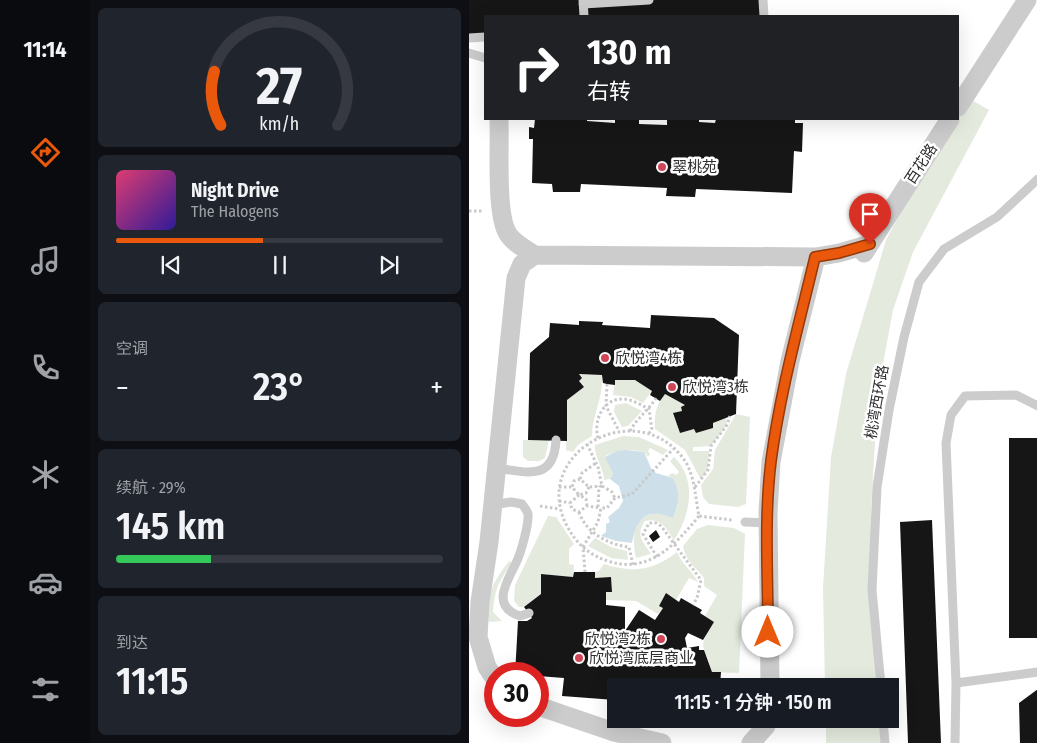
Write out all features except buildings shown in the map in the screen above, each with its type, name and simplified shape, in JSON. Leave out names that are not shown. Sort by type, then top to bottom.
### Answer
[{"type":"street","name":"百花路","points":[[959,104],[1027,0]]},
{"type":"street","points":[[499,120],[501,212],[506,232],[519,245],[535,255],[815,257],[839,253],[870,244]]},
{"type":"street","name":"百花路","points":[[859,260],[949,120]]},
{"type":"street","points":[[486,662],[478,637],[480,602],[502,504],[496,468],[516,278],[522,264],[535,255]]},
{"type":"street","points":[[770,678],[768,523],[771,462],[790,361],[815,257]]},
{"type":"street","points":[[549,710],[614,732],[662,743]]},
{"type":"street","points":[[751,743],[764,728]]},
{"type":"lane","points":[[584,15],[583,2],[649,0]]},
{"type":"lane","points":[[763,0],[764,15]]},
{"type":"lane","points":[[469,38],[484,37]]},
{"type":"lane","points":[[469,53],[484,58]]},
{"type":"lane","name":"桃湾西环路","points":[[880,678],[872,590],[877,487],[889,410],[902,346],[919,282],[944,249],[997,216],[1037,179]]},
{"type":"lane","points":[[955,743],[956,683],[946,443],[951,415],[965,396],[1016,395],[1037,406]]},
{"type":"lane","points":[[496,468],[534,473],[548,467],[553,459],[556,440]]},
{"type":"lane","points":[[502,504],[522,504],[528,512],[527,526],[517,562],[504,584],[505,606],[512,613],[524,615]]},
{"type":"lane","points":[[745,522],[768,523]]},
{"type":"lane","points":[[956,683],[1037,672]]},
{"type":"lane","points":[[884,728],[885,743]]},
{"type":"path","points":[[607,384],[606,406],[619,431]]},
{"type":"path","points":[[630,431],[656,398]]},
{"type":"path","points":[[598,438],[596,422],[606,406],[614,400],[632,401],[649,409]]},
{"type":"path","points":[[648,434],[652,430],[649,409]]},
{"type":"path","points":[[694,488],[708,470],[711,446],[727,425],[730,416]]},
{"type":"path","points":[[619,431],[648,434],[673,449],[683,459],[694,488],[699,516],[673,544],[657,557],[633,565],[599,559],[583,547],[569,531],[559,509],[559,487],[573,460],[587,444],[619,431]]},
{"type":"path","points":[[585,572],[583,547],[593,532],[599,508],[601,486],[597,464],[587,444]]},
{"type":"path","points":[[615,498],[623,498],[632,494],[673,449]]},
{"type":"path","points":[[572,487],[574,481],[579,479],[582,473],[597,464]]},
{"type":"path","points":[[579,479],[589,487],[607,487],[615,498]]},
{"type":"path","points":[[559,487],[572,487],[586,499],[587,506]]},
{"type":"path","points":[[570,503],[579,494],[586,493],[589,487]]},
{"type":"path","points":[[579,512],[587,506],[607,508],[615,498]]},
{"type":"path","points":[[558,501],[570,503]]},
{"type":"path","points":[[570,503],[572,509],[579,512]]},
{"type":"path","points":[[579,512],[581,520],[593,532],[613,544],[629,547],[633,565]]},
{"type":"path","points":[[699,516],[745,522]]},
{"type":"path","points":[[657,557],[643,534],[649,523],[656,523],[661,526],[701,580],[697,598],[693,605]]},
{"type":"shaded area","points":[[963,95],[989,110],[913,252],[893,310],[878,391],[871,511],[876,678],[825,678],[823,588],[831,457],[846,374],[886,240],[950,120],[959,120],[959,103]]},
{"type":"shaded area","points":[[579,374],[602,375],[602,383],[592,436],[578,445],[573,452],[566,450],[567,400],[584,387],[579,381],[582,378]]},
{"type":"shaded area","points":[[615,380],[635,380],[652,391],[643,403],[631,397],[613,395]]},
{"type":"shaded area","points":[[665,394],[685,405],[682,411],[673,414],[680,433],[694,429],[696,433],[713,428],[713,423],[726,417],[727,425],[711,446],[693,447],[693,451],[709,451],[708,469],[701,480],[685,450],[655,429],[656,410]]},
{"type":"shaded area","points":[[626,403],[642,411],[628,426],[622,427],[614,412],[615,405]]},
{"type":"shaded area","points":[[736,414],[750,417],[746,504],[738,507],[709,504],[703,497],[701,485],[713,469],[715,450]]},
{"type":"shaded area","points":[[623,436],[639,437],[668,450],[663,455],[650,448],[648,457],[644,452],[629,450],[605,456],[613,474],[610,479],[604,480],[595,445]]},
{"type":"shaded area","points":[[523,440],[549,440],[545,458],[539,461],[528,461],[523,457]]},
{"type":"shaded area","points":[[617,451],[644,452],[651,468],[656,473],[673,478],[678,498],[673,518],[656,514],[649,514],[644,517],[637,527],[632,543],[616,541],[601,536],[606,532],[606,524],[610,522],[608,517],[619,508],[623,501],[619,486],[610,479],[613,474],[605,457]]},
{"type":"shaded area","points":[[674,457],[682,466],[689,487],[689,498],[684,520],[674,540],[666,528],[659,522],[645,521],[640,534],[651,554],[636,558],[634,538],[639,522],[652,514],[673,517],[676,512],[678,503],[677,488],[673,478],[668,476],[672,473],[676,475],[679,472],[670,461]]},
{"type":"shaded area","points":[[548,516],[556,517],[574,544],[569,549],[569,564],[574,565],[573,577],[541,574],[541,594],[524,607],[519,607],[514,601],[515,585]]},
{"type":"shaded area","points":[[708,525],[734,528],[745,534],[739,673],[712,672],[703,647],[713,622],[705,616],[717,595],[704,586],[704,578],[688,559],[683,546],[697,529]]},
{"type":"shaded area","points":[[595,538],[611,547],[627,551],[628,560],[611,558],[588,546]]},
{"type":"shaded area","points":[[677,552],[698,582],[689,578],[676,600],[666,594],[659,606],[663,608],[658,614],[636,601],[606,600],[606,592],[612,592],[611,578],[595,578],[595,572],[599,571],[604,564],[624,569],[651,567]]},
{"type":"shaded area","points":[[510,560],[511,565],[498,587],[494,604],[493,612],[502,621],[489,622],[489,596],[495,581]]},
{"type":"shaded area","points":[[826,728],[880,728],[881,743],[826,743]]},
{"type":"place","name":"翠桃苑","points":[[662,167]]},
{"type":"place","name":"欣悦湾4栋","points":[[605,358]]},
{"type":"place","name":"欣悦湾3栋","points":[[672,387]]},
{"type":"place","name":"欣悦湾2栋","points":[[661,639]]},
{"type":"place","name":"欣悦湾底层商业","points":[[579,658]]},
{"type":"route","points":[[768,632],[768,512],[771,462],[790,361],[815,257],[839,253],[870,244]]}]
